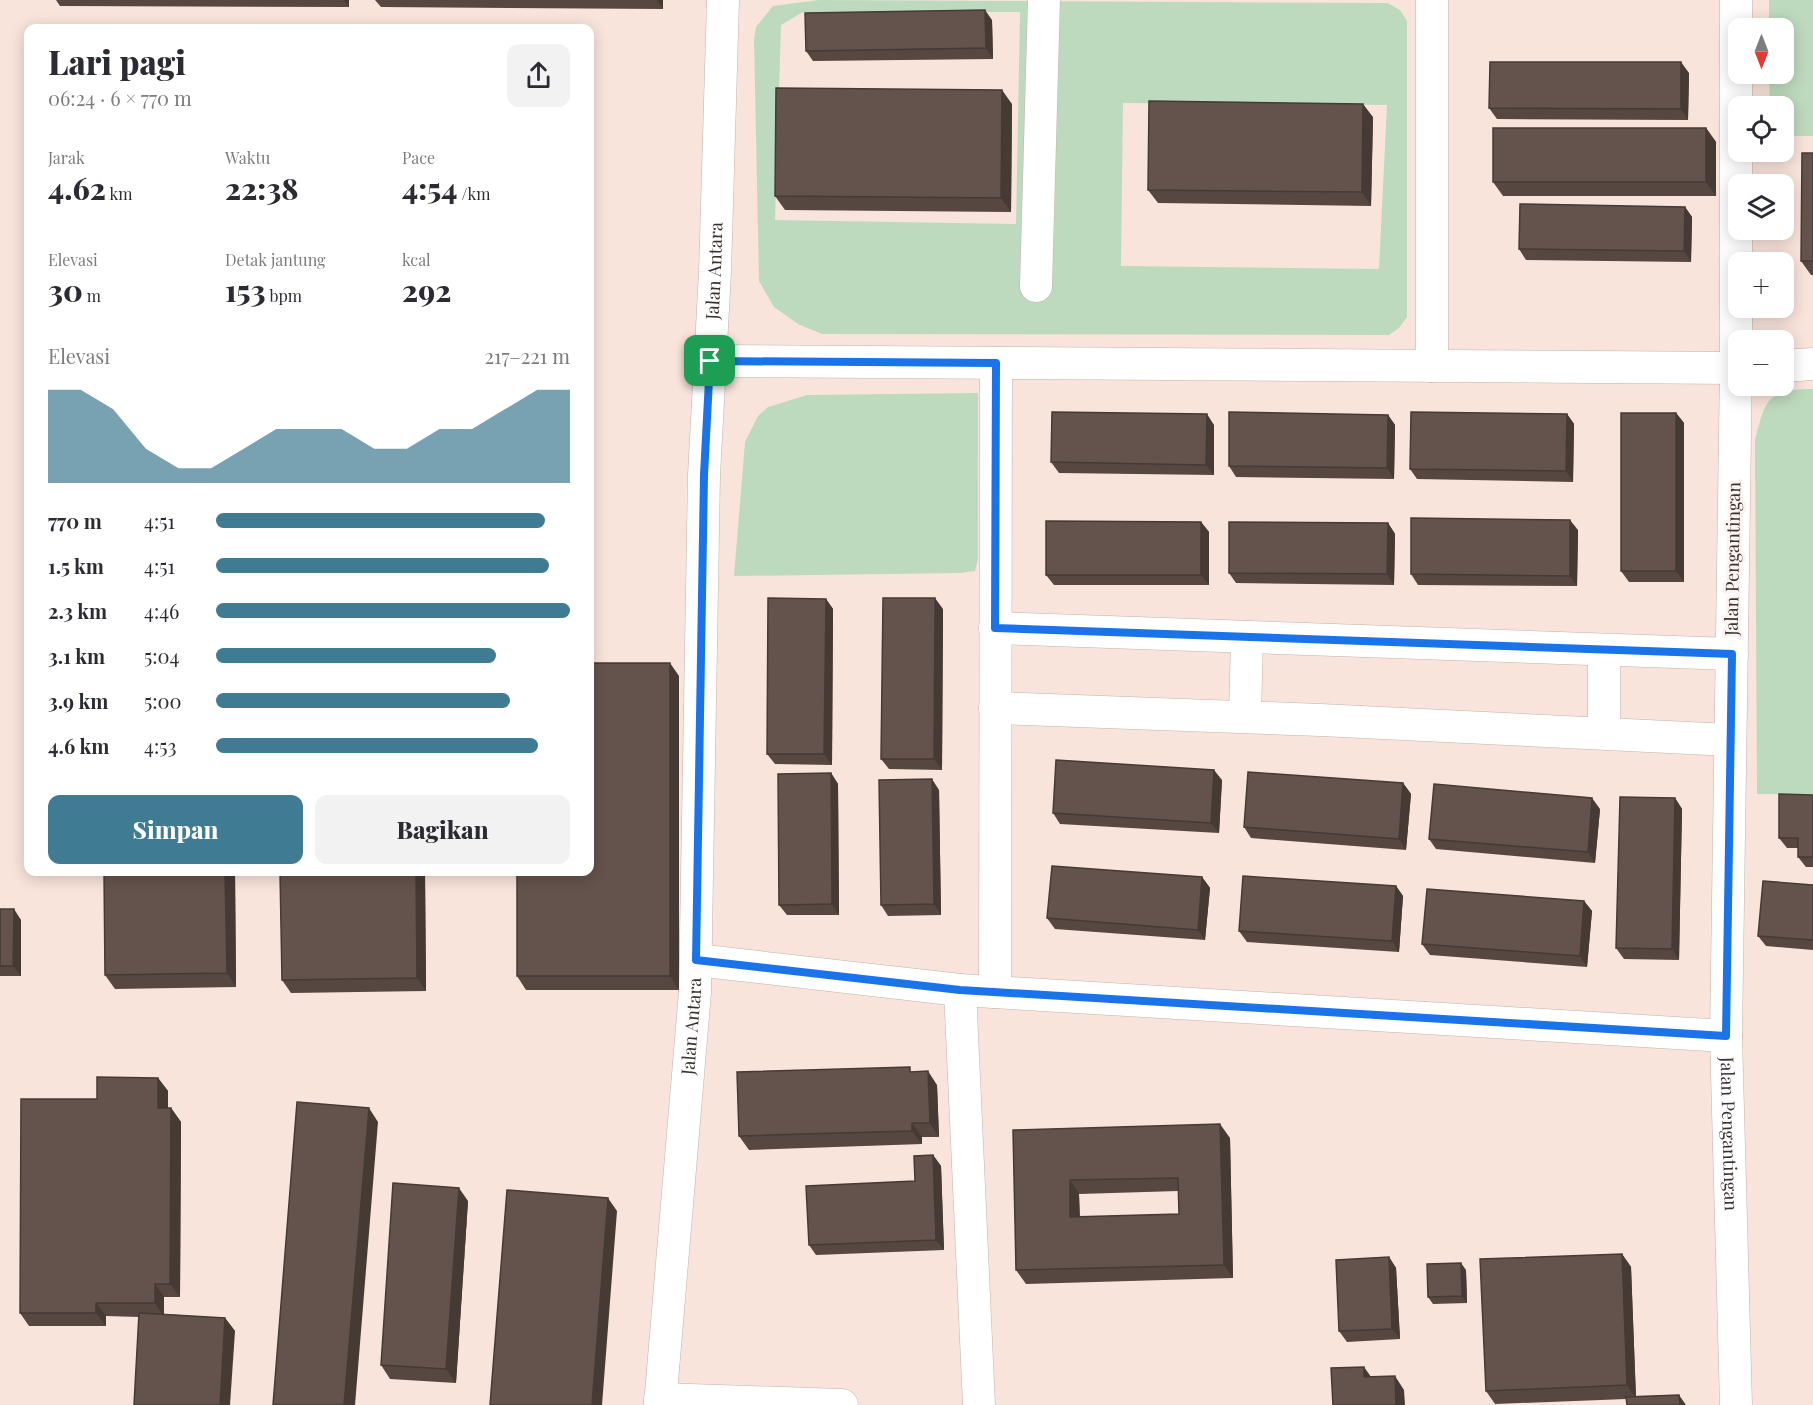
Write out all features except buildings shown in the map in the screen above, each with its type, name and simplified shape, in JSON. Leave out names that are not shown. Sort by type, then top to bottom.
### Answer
[{"type":"street","name":"Jalan Antara","points":[[660,1402],[695,992],[704,475],[722,71],[723,0]]},
{"type":"street","points":[[1036,286],[1044,0]]},
{"type":"street","points":[[1432,0],[1432,366]]},
{"type":"street","name":"Jalan Pengantingan","points":[[1736,0],[1737,330]]},
{"type":"street","points":[[710,361],[1728,368]]},
{"type":"street","points":[[995,992],[996,363]]},
{"type":"street","points":[[1794,365],[1813,364]]},
{"type":"street","name":"Jalan Pengantingan","points":[[1736,1405],[1726,1036],[1737,396]]},
{"type":"street","points":[[995,628],[1732,654]]},
{"type":"street","points":[[1245,717],[1246,637]]},
{"type":"street","points":[[1604,650],[1604,734]]},
{"type":"street","points":[[995,708],[1245,717],[1730,740]]},
{"type":"street","points":[[696,960],[960,990],[1726,1036]]},
{"type":"street","points":[[960,990],[979,1405]]},
{"type":"street","points":[[660,1402],[842,1405]]},
{"type":"green space","points":[[819,0],[1388,3],[1400,10],[1407,21],[1407,317],[1399,328],[1389,335],[822,334],[798,324],[774,307],[759,281],[754,40],[756,27],[773,6]],"holes":[[[803,12],[1020,12],[1016,224],[775,220],[781,25]],[[1123,103],[1387,105],[1379,269],[1121,266]]]},
{"type":"green space","points":[[1769,0],[1813,0],[1813,136],[1794,136],[1794,96],[1770,96],[1769,84],[1794,84],[1794,18],[1769,18]]},
{"type":"green space","points":[[1813,389],[1813,794],[1757,794],[1755,440],[1762,415],[1771,399],[1775,396],[1794,396],[1794,390]]},
{"type":"green space","points":[[978,393],[978,559],[975,571],[734,576],[745,442],[758,416],[768,407],[807,395]]},
{"type":"route","points":[[710,361],[996,363],[995,628],[1732,654],[1726,1036],[960,990],[696,960],[704,475],[710,361]]}]
